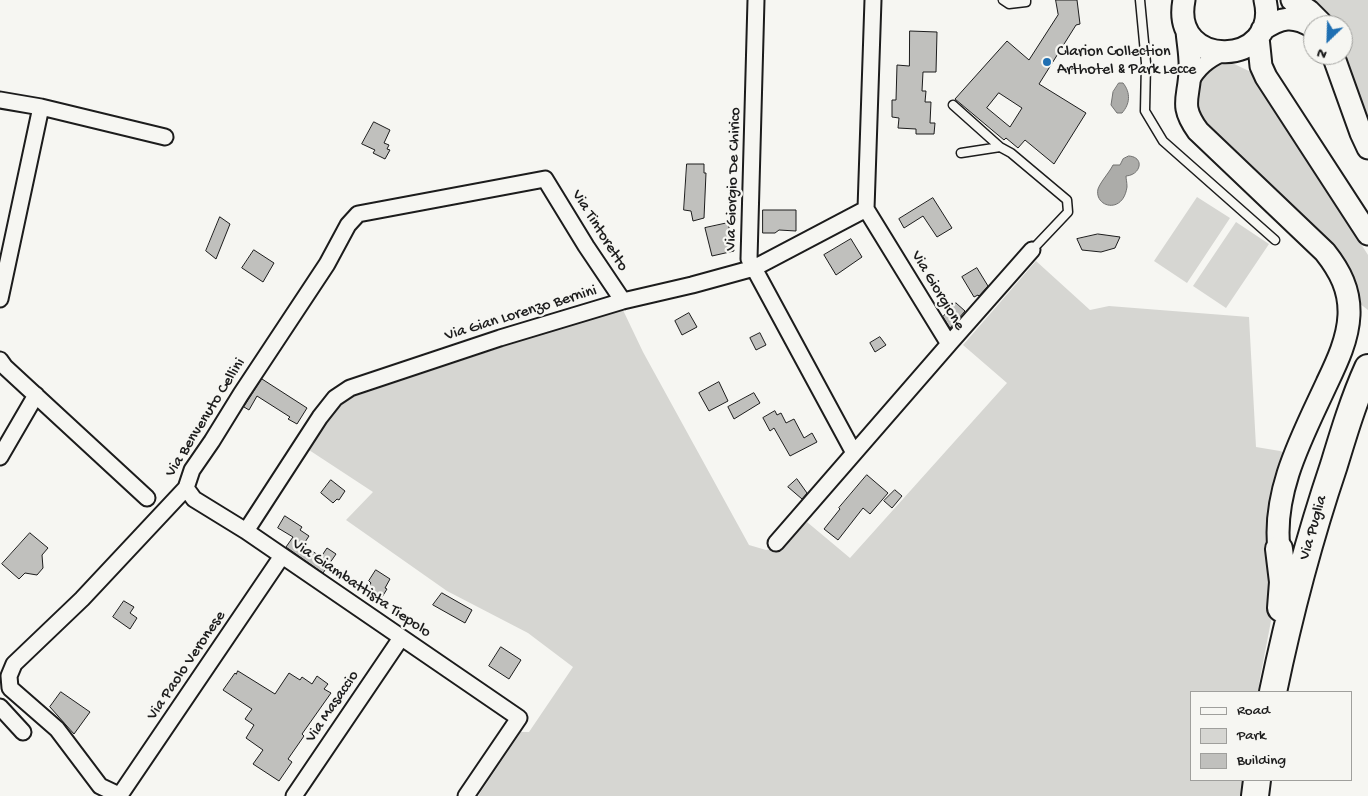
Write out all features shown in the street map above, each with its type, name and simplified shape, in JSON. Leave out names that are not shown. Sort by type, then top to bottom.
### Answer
[{"type":"highway","name":"Via Puglia","points":[[1274,691],[1295,594],[1320,507],[1368,368]]},
{"type":"highway","name":"Via Puglia","points":[[1288,691],[1310,596],[1334,512],[1366,417]]},
{"type":"highway","points":[[1267,691],[1282,602],[1283,582],[1279,550]]},
{"type":"highway","points":[[1255,796],[1257,781]]},
{"type":"highway","points":[[1271,796],[1273,781]]},
{"type":"street","name":"Via Giorgio De Chirico","points":[[756,0],[749,259],[854,453]]},
{"type":"street","points":[[866,209],[873,0]]},
{"type":"street","points":[[1265,0],[1267,14],[1260,34],[1261,66],[1266,77],[1368,234]]},
{"type":"street","points":[[1292,0],[1309,10],[1313,15]]},
{"type":"street","points":[[1183,2],[1182,15],[1187,31],[1190,71],[1186,108],[1192,122],[1198,131],[1325,252],[1342,275],[1346,289],[1349,314],[1347,331],[1336,363],[1301,439],[1287,479],[1278,523],[1279,550]]},
{"type":"street","points":[[1188,86],[1204,64],[1227,53],[1246,47],[1272,24],[1289,18],[1303,23]]},
{"type":"street","points":[[1187,31],[1192,38],[1206,49],[1227,53],[1266,77]]},
{"type":"street","points":[[1337,65],[1368,148]]},
{"type":"street","points":[[0,100],[41,107],[165,137]]},
{"type":"street","points":[[0,298],[41,107]]},
{"type":"street","name":"Via Tintoretto","points":[[545,179],[586,246],[623,301]]},
{"type":"street","name":"Via Benvenuto Cellini","points":[[120,796],[100,786],[57,729],[10,688],[9,676],[14,664],[82,599],[186,488],[192,470],[240,394],[327,264],[348,225],[358,214],[545,179]]},
{"type":"street","name":"Via Gian Lorenzo Bernini","points":[[246,532],[320,418],[335,398],[350,388],[500,338],[623,301],[692,286],[754,268],[866,209]]},
{"type":"street","name":"Via Giorgione","points":[[776,543],[949,344],[866,209]]},
{"type":"street","points":[[949,344],[1032,250]]},
{"type":"street","points":[[0,360],[147,498]]},
{"type":"street","points":[[0,457],[36,395]]},
{"type":"street","name":"Via Giambattista Tiepolo","points":[[186,488],[194,499],[282,556],[518,718],[466,796]]},
{"type":"street","name":"Via Paolo Veronese","points":[[120,796],[282,556]]},
{"type":"street","name":"Via Masaccio","points":[[294,796],[401,638]]},
{"type":"street","points":[[0,707],[23,732]]},
{"type":"lane","points":[[1003,0],[1009,4],[1026,2],[1026,0]]},
{"type":"lane","points":[[1140,0],[1146,63],[1145,110],[1163,141],[1275,240]]},
{"type":"lane","points":[[953,105],[1000,147],[1011,153],[1067,200],[1068,212],[1032,250]]},
{"type":"lane","points":[[961,153],[1000,147]]},
{"type":"green space","points":[[1304,0],[1368,0],[1368,140],[1346,65],[1353,65],[1353,15],[1317,15]]},
{"type":"green space","points":[[1228,61],[1251,72],[1368,255],[1368,310],[1355,300],[1191,113],[1195,81],[1205,70]]},
{"type":"green space","points":[[1197,197],[1230,218],[1187,283],[1154,261]]},
{"type":"green space","points":[[1236,222],[1269,244],[1226,308],[1193,286]]},
{"type":"green space","points":[[1036,261],[1090,310],[1109,306],[1249,317],[1256,447],[1287,454],[1277,590],[1258,691],[1190,691],[1190,781],[1247,781],[1245,796],[478,796],[521,732],[529,732],[573,667],[528,633],[447,591],[346,520],[373,492],[309,450],[330,414],[354,395],[622,308],[643,352],[749,545],[766,550],[781,547],[807,522],[850,558],[1007,383],[963,345]]},
{"type":"shaded area","points":[[1119,83],[1123,83],[1126,87],[1128,95],[1127,106],[1122,113],[1117,113],[1111,105],[1113,92]]},
{"type":"shaded area","points":[[1129,156],[1137,159],[1139,166],[1135,173],[1126,176],[1127,187],[1124,196],[1115,205],[1104,204],[1098,195],[1099,186],[1113,165],[1120,165],[1123,159]]},
{"type":"building","points":[[1056,0],[1077,0],[1080,24],[1076,25],[1039,84],[1086,113],[1054,164],[1025,140],[1018,148],[1006,138],[1004,140],[955,99],[1007,41],[1029,60],[1058,15]],"holes":[[[999,93],[1022,108],[1010,127],[987,108]]]},
{"type":"building","points":[[910,31],[937,32],[936,72],[923,72],[922,91],[926,91],[925,102],[931,102],[930,123],[935,123],[934,134],[916,134],[916,129],[898,128],[899,118],[892,117],[892,100],[896,100],[897,65],[909,66]]},
{"type":"building","points":[[374,122],[390,130],[384,143],[389,145],[387,149],[390,150],[385,159],[373,153],[375,150],[362,144]]},
{"type":"building","points":[[687,164],[704,164],[704,173],[706,173],[704,218],[693,221],[691,211],[684,210]]},
{"type":"building","points":[[933,198],[952,228],[937,237],[923,216],[904,228],[899,219]]},
{"type":"building","points":[[763,210],[796,210],[796,231],[779,230],[775,233],[763,233]]},
{"type":"building","points":[[220,217],[230,224],[216,259],[206,251]]},
{"type":"building","points":[[728,223],[734,251],[712,256],[705,228]]},
{"type":"building","points":[[1098,234],[1120,237],[1115,248],[1101,252],[1082,250],[1077,239]]},
{"type":"building","points":[[851,239],[862,257],[836,275],[824,255]]},
{"type":"building","points":[[254,250],[274,263],[263,282],[242,268]]},
{"type":"building","points":[[977,268],[988,286],[979,296],[974,297],[962,277]]},
{"type":"building","points":[[956,303],[965,311],[950,328],[943,317]]},
{"type":"building","points":[[689,313],[697,327],[682,335],[675,321]]},
{"type":"building","points":[[760,333],[766,345],[756,350],[750,338]]},
{"type":"building","points":[[880,337],[886,345],[875,352],[870,343]]},
{"type":"building","points":[[262,379],[307,408],[297,424],[288,419],[290,417],[257,396],[249,410],[244,407]]},
{"type":"building","points":[[719,382],[728,401],[709,411],[699,393]]},
{"type":"building","points":[[754,393],[760,403],[734,419],[728,407]]},
{"type":"building","points":[[775,411],[777,415],[781,413],[786,423],[794,419],[804,438],[812,433],[817,442],[790,456],[774,428],[770,431],[763,418]]},
{"type":"building","points":[[867,475],[888,493],[870,514],[863,508],[838,540],[824,529]]},
{"type":"building","points":[[797,479],[807,493],[802,499],[788,487]]},
{"type":"building","points":[[331,480],[345,491],[339,500],[337,499],[333,503],[321,493]]},
{"type":"building","points":[[895,490],[902,496],[892,508],[884,501]]},
{"type":"building","points":[[285,516],[302,527],[300,530],[309,536],[303,545],[321,557],[327,548],[336,554],[323,573],[286,547],[293,537],[278,528]]},
{"type":"building","points":[[30,533],[48,548],[42,555],[43,568],[37,575],[25,573],[19,579],[2,564]]},
{"type":"building","points":[[376,570],[390,579],[385,588],[387,589],[379,602],[365,592]]},
{"type":"building","points":[[442,593],[472,610],[465,623],[433,605]]},
{"type":"building","points":[[124,601],[134,607],[130,613],[137,618],[130,629],[113,617]]},
{"type":"building","points":[[501,647],[521,660],[509,679],[489,666]]},
{"type":"building","points":[[238,671],[275,694],[289,673],[300,680],[302,677],[312,684],[317,676],[328,684],[324,689],[331,693],[302,734],[304,736],[288,759],[292,762],[279,781],[253,764],[263,750],[246,738],[254,725],[245,719],[252,709],[223,690]]},
{"type":"building","points":[[61,692],[90,712],[74,734],[50,707]]},
{"type":"place","name":"Clarion Collection Arthotel & Park Lecce","points":[[1047,62]]}]
